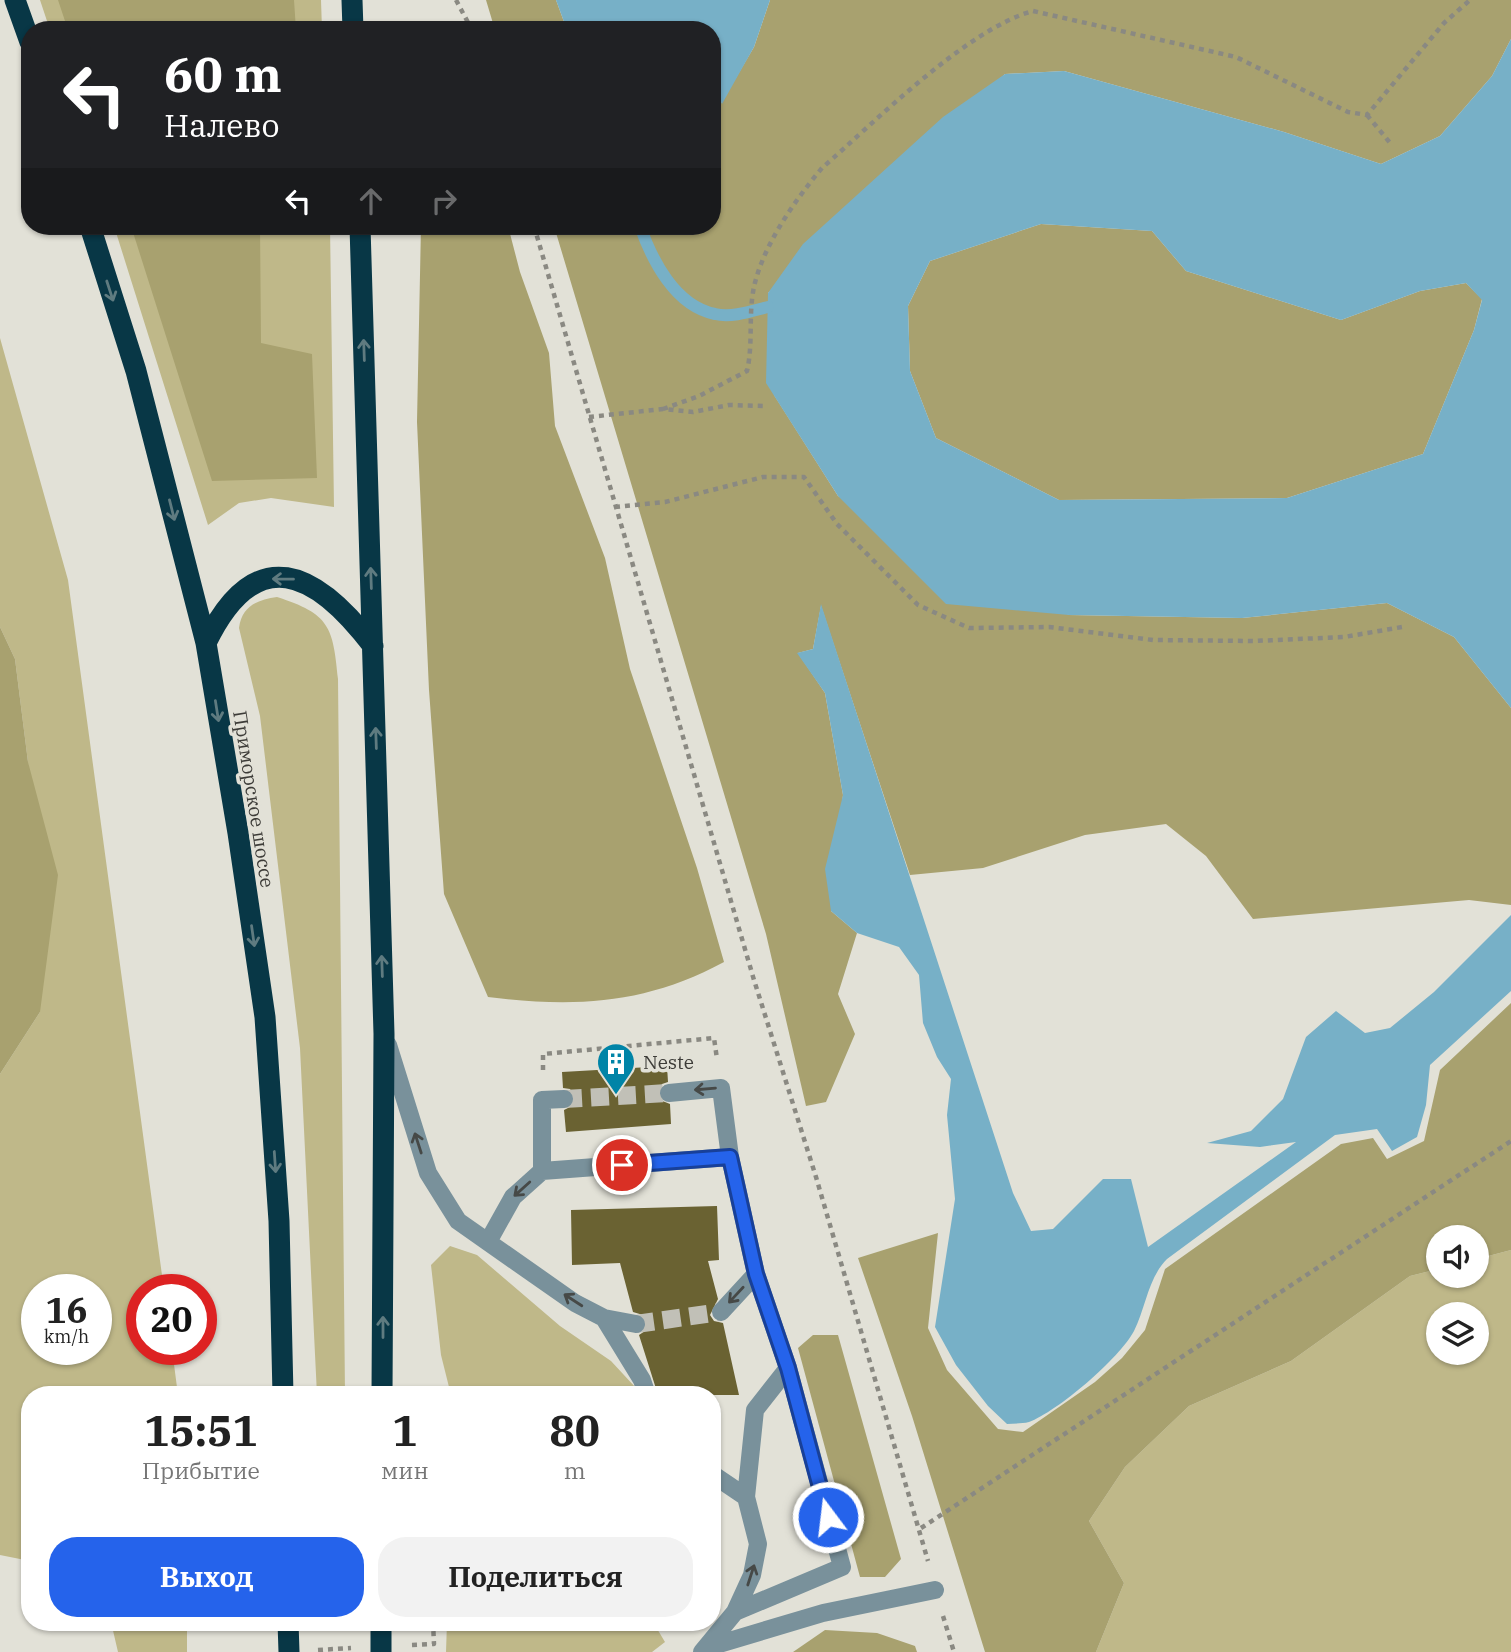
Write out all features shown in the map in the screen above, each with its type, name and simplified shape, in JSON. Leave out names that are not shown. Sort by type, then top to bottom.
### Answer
[{"type":"highway","points":[[15,0],[22,21]]},
{"type":"highway","points":[[352,0],[353,21]]},
{"type":"highway","name":"Приморское шоссе","points":[[93,235],[136,371],[206,643],[265,1017],[279,1221],[283,1386]]},
{"type":"highway","points":[[360,235],[384,1034],[382,1386]]},
{"type":"highway","points":[[206,643],[219,617],[240,592],[256,582],[278,577],[302,580],[329,595],[350,615],[373,646]]},
{"type":"highway","points":[[288,1631],[289,1652]]},
{"type":"highway","points":[[381,1631],[381,1652]]},
{"type":"lane","points":[[384,1034],[428,1174],[458,1221],[489,1240],[575,1303],[604,1318],[636,1324]]},
{"type":"lane","points":[[669,1093],[721,1088],[730,1157],[756,1274],[788,1368],[842,1567],[735,1612]]},
{"type":"lane","points":[[542,1171],[542,1100],[564,1099]]},
{"type":"lane","points":[[489,1240],[513,1197],[542,1171],[730,1157]]},
{"type":"lane","points":[[721,1312],[756,1274]]},
{"type":"lane","points":[[604,1318],[644,1386]]},
{"type":"lane","points":[[721,1630],[735,1612],[752,1575],[758,1544],[747,1497],[755,1410],[788,1368]]},
{"type":"lane","points":[[721,1480],[747,1497]]},
{"type":"lane","points":[[706,1649],[823,1613],[935,1590]]},
{"type":"lane","points":[[706,1649],[720,1631]]},
{"type":"path","points":[[456,0],[467,21]]},
{"type":"path","points":[[1367,115],[1444,23],[1470,0]]},
{"type":"path","points":[[663,409],[699,396],[747,371],[752,349],[755,281],[802,191],[821,168],[967,46],[1012,17],[1033,11],[1236,57],[1348,112],[1367,115],[1391,144]]},
{"type":"path","points":[[537,235],[754,980],[921,1528],[935,1590]]},
{"type":"path","points":[[589,417],[663,409],[693,412],[729,405],[765,406]]},
{"type":"path","points":[[615,507],[665,502],[763,477],[804,477],[837,524],[918,605],[969,628],[1049,627],[1153,640],[1254,641],[1344,637],[1402,627]]},
{"type":"path","points":[[542,1100],[543,1054],[713,1038],[721,1088]]},
{"type":"path","points":[[921,1528],[1511,1141]]},
{"type":"shaded area","points":[[40,0],[321,0],[322,21],[47,21]]},
{"type":"shaded area","points":[[58,0],[294,0],[295,21],[65,21]]},
{"type":"shaded area","points":[[486,0],[556,0],[564,21],[492,21]]},
{"type":"shaded area","points":[[770,0],[1511,0],[1511,39],[1492,76],[1440,136],[1381,164],[1284,132],[1064,71],[1005,74],[768,293],[774,395],[838,496],[1069,615],[1242,618],[1387,603],[1454,637],[1511,708],[1511,905],[1469,900],[1253,919],[1206,856],[1166,824],[1085,835],[983,868],[910,875],[821,606],[813,649],[798,653],[825,693],[843,795],[831,911],[857,933],[838,994],[855,1034],[826,1102],[806,1106],[766,934],[557,235],[721,235],[721,103],[754,47]]},
{"type":"shaded area","points":[[1041,224],[1152,231],[1186,271],[1341,320],[1420,291],[1466,283],[1482,299],[1474,330],[1423,454],[1287,498],[1059,500],[936,438],[910,371],[908,306],[930,261]]},
{"type":"shaded area","points":[[117,235],[330,235],[334,507],[271,498],[239,503],[208,525]]},
{"type":"shaded area","points":[[134,235],[260,235],[261,343],[312,354],[317,478],[212,481]]},
{"type":"shaded area","points":[[421,235],[510,235],[520,272],[549,353],[555,426],[605,558],[630,669],[697,868],[724,962],[667,987],[610,999],[551,1002],[488,997],[444,894],[429,690],[417,422]]},
{"type":"shaded area","points":[[0,338],[68,580],[162,1274],[126,1274],[126,1365],[174,1365],[177,1386],[21,1386],[21,1559],[0,1555],[0,1074],[40,1012],[28,762],[15,659],[0,627]]},
{"type":"shaded area","points":[[277,597],[295,603],[326,625],[334,647],[338,679],[345,1386],[317,1386],[300,1048],[260,716],[239,628],[247,609],[263,600]]},
{"type":"shaded area","points":[[0,627],[15,659],[28,762],[58,875],[40,1012],[0,1074]]},
{"type":"shaded area","points":[[1511,1003],[1511,1250],[1489,1256],[1489,1225],[1426,1225],[1426,1272],[1410,1276],[1291,1361],[1189,1406],[1125,1467],[1089,1521],[1124,1583],[1096,1652],[985,1652],[912,1416],[858,1258],[938,1233],[928,1328],[947,1370],[998,1429],[1023,1432],[1095,1382],[1122,1358],[1145,1330],[1165,1269],[1341,1144],[1373,1138],[1387,1159],[1424,1141],[1440,1070]]},
{"type":"shaded area","points":[[450,1246],[477,1255],[560,1326],[611,1361],[634,1386],[449,1386],[441,1355],[431,1265]]},
{"type":"shaded area","points":[[1511,1250],[1511,1652],[1096,1652],[1124,1583],[1089,1521],[1125,1467],[1189,1406],[1291,1361],[1410,1276],[1426,1272],[1426,1288],[1489,1288],[1489,1256]]},
{"type":"shaded area","points":[[813,1335],[838,1335],[901,1559],[885,1577],[860,1577],[798,1348]]},
{"type":"shaded area","points":[[825,1630],[877,1633],[915,1646],[917,1652],[793,1652]]},
{"type":"shaded area","points":[[113,1631],[187,1631],[187,1652],[118,1652]]},
{"type":"shaded area","points":[[447,1631],[658,1631],[665,1642],[652,1652],[446,1652]]},
{"type":"water","points":[[556,0],[770,0],[754,47],[722,104],[721,21],[564,21]]},
{"type":"water","points":[[1511,39],[1511,708],[1454,637],[1387,603],[1242,618],[1069,615],[946,604],[838,496],[766,383],[768,293],[803,244],[943,117],[1005,74],[1064,71],[1284,132],[1381,164],[1440,136],[1492,76]],"holes":[[[1041,224],[1152,231],[1186,271],[1341,320],[1420,291],[1466,283],[1482,300],[1474,330],[1423,454],[1287,498],[1059,500],[936,438],[910,371],[908,306],[930,261]]]},
{"type":"water","points":[[821,604],[1013,1193],[1031,1231],[1053,1229],[1103,1179],[1131,1179],[1148,1247],[1296,1142],[1260,1147],[1207,1143],[1251,1131],[1283,1099],[1306,1037],[1336,1011],[1365,1033],[1390,1028],[1434,992],[1511,915],[1511,991],[1430,1065],[1426,1105],[1417,1137],[1392,1151],[1377,1129],[1335,1135],[1167,1259],[1156,1275],[1134,1331],[1116,1355],[1071,1396],[1029,1422],[1007,1424],[988,1406],[956,1365],[935,1327],[955,1199],[947,1115],[951,1079],[937,1057],[923,1023],[919,975],[899,947],[857,933],[831,911],[825,869],[843,795],[825,693],[797,653],[813,649]]},
{"type":"building","name":"Neste","points":[[667,1066],[668,1082],[662,1084],[658,1093],[660,1100],[670,1104],[671,1124],[566,1132],[564,1110],[574,1105],[575,1098],[570,1089],[563,1088],[562,1072]]},
{"type":"building","points":[[717,1206],[719,1260],[708,1261],[718,1299],[710,1315],[714,1321],[723,1323],[739,1395],[721,1395],[721,1386],[655,1386],[639,1335],[645,1331],[647,1321],[643,1315],[633,1312],[620,1263],[572,1265],[571,1210]]},
{"type":"waterway","points":[[644,235],[658,267],[688,302],[722,315],[742,314],[768,307]]},
{"type":"tunnel","points":[[564,1099],[669,1093]]},
{"type":"tunnel","points":[[636,1324],[721,1312]]},
{"type":"place","name":"Neste","points":[[616,1096]]},
{"type":"route","points":[[622,1165],[730,1157],[756,1274],[788,1368],[828,1517]]}]
